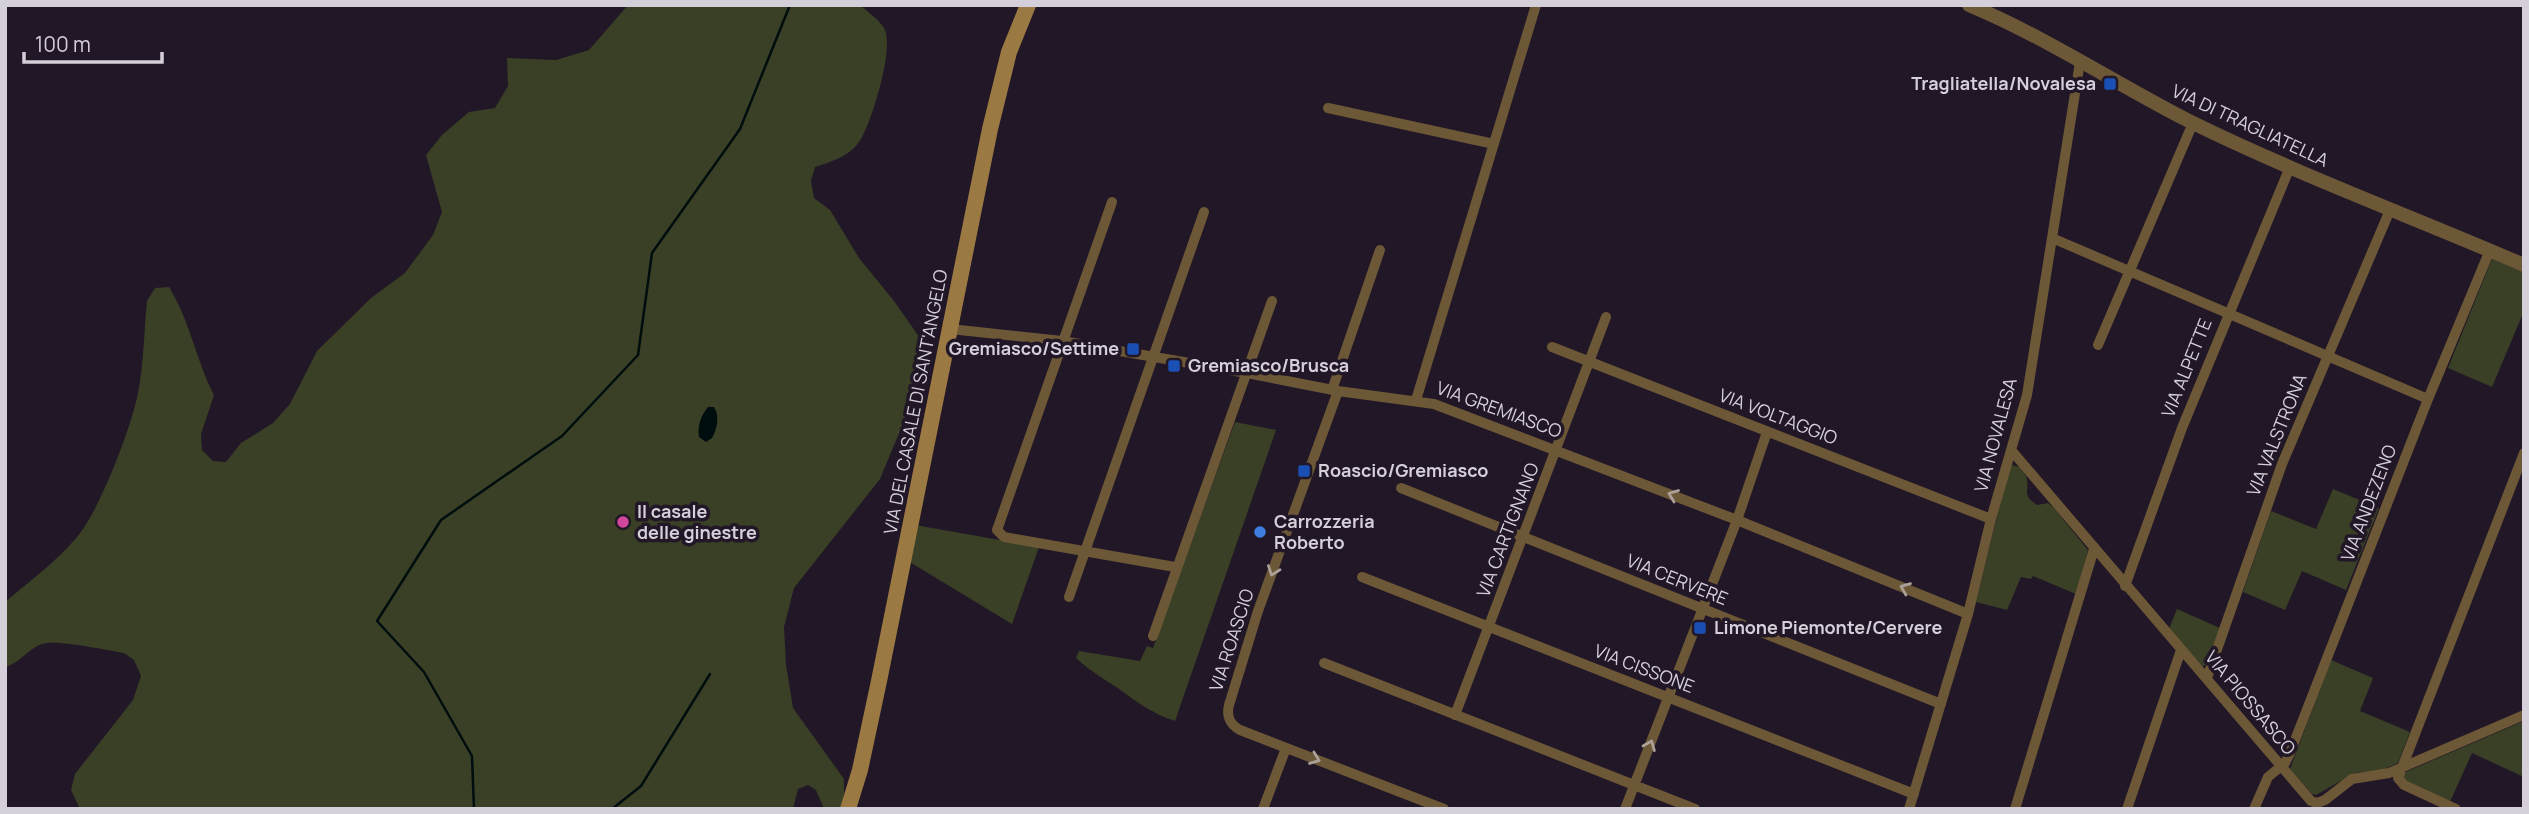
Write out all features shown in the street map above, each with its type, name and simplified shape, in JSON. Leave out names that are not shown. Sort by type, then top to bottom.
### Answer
[{"type":"main road","name":"VIA DEL CASALE DI SANT'ANGELO","points":[[848,809],[860,770],[1005,64],[1028,5]]},
{"type":"street","points":[[1416,400],[1536,5]]},
{"type":"street","name":"VIA DI TRAGLIATELLA","points":[[1969,5],[2193,122],[2290,167],[2524,265]]},
{"type":"street","name":"VIA NOVALESA","points":[[1909,809],[1968,614],[1991,519],[2031,377],[2080,62]]},
{"type":"street","points":[[1328,108],[1494,144]]},
{"type":"street","points":[[2098,345],[2193,122]]},
{"type":"street","name":"VIA ALPETTE","points":[[2126,586],[2182,428],[2290,167]]},
{"type":"street","points":[[1112,202],[997,530],[1004,537],[1175,567]]},
{"type":"street","name":"VIA VALSTRONA","points":[[2207,678],[2282,464],[2390,209]]},
{"type":"street","points":[[1069,597],[1204,212]]},
{"type":"street","points":[[2052,238],[2428,400]]},
{"type":"street","name":"VIA ROASCIO","points":[[1380,250],[1335,391],[1258,611],[1228,709],[1229,720],[1237,728],[1444,809]]},
{"type":"street","name":"VIA ANDEZENO","points":[[2254,809],[2268,777],[2281,767],[2290,753],[2428,400],[2490,250]]},
{"type":"street","points":[[1153,636],[1175,567],[1272,301]]},
{"type":"street","name":"VIA CARTIGNANO","points":[[1455,715],[1606,317]]},
{"type":"street","name":"VIA GREMIASCO","points":[[950,329],[1062,341],[1335,391],[1438,405],[1737,520],[1968,614]]},
{"type":"street","name":"VIA VOLTAGGIO","points":[[1552,347],[1991,519]]},
{"type":"street","points":[[1625,809],[1703,610],[1768,432]]},
{"type":"street","name":"VIA PIOSSASCO","points":[[2011,450],[2309,800],[2317,803],[2325,800],[2351,779],[2386,774],[2524,715]]},
{"type":"street","points":[[2456,809],[2402,784],[2398,778],[2524,453]]},
{"type":"street","name":"VIA CERVERE","points":[[1401,488],[1941,704]]},
{"type":"street","points":[[2015,809],[2094,549]]},
{"type":"street","name":"VIA CISSONE","points":[[1362,577],[1914,793]]},
{"type":"street","points":[[2127,809],[2181,650]]},
{"type":"street","points":[[1324,663],[1695,809]]},
{"type":"street","points":[[1263,809],[1286,748]]},
{"type":"green space","points":[[628,5],[860,5],[882,25],[887,37],[881,84],[861,139],[847,154],[815,167],[811,181],[814,198],[830,210],[859,258],[922,341],[914,397],[880,479],[794,588],[784,627],[786,665],[793,708],[844,779],[841,809],[824,809],[816,790],[808,785],[798,789],[793,809],[80,809],[71,790],[75,774],[133,700],[141,676],[134,660],[124,653],[64,643],[41,644],[5,667],[5,602],[52,563],[77,537],[105,489],[122,447],[138,393],[147,301],[155,288],[169,287],[188,327],[214,395],[201,434],[202,450],[213,461],[226,462],[241,443],[273,423],[290,404],[317,351],[371,298],[405,273],[433,235],[442,212],[426,155],[442,135],[469,112],[495,108],[508,86],[507,58],[556,60],[589,50]]},
{"type":"green space","points":[[2492,259],[2524,272],[2524,311],[2492,387],[2448,368]]},
{"type":"green space","points":[[1235,422],[1276,430],[1175,721],[1141,704],[1076,658],[1079,651],[1140,661],[1147,646],[1153,648]]},
{"type":"green space","points":[[2012,465],[2019,467],[2026,476],[2029,498],[2037,505],[2048,503],[2053,507],[2088,550],[2076,594],[2033,576],[2031,579],[2021,577],[2007,610],[1976,602]]},
{"type":"green space","points":[[2333,489],[2379,508],[2346,590],[2302,571],[2285,610],[2243,592],[2271,511],[2316,529]]},
{"type":"green space","points":[[915,525],[1039,547],[1012,624],[908,561]]},
{"type":"green space","points":[[2177,609],[2220,628],[2206,665],[2202,666],[2169,629]]},
{"type":"green space","points":[[2331,660],[2373,678],[2360,711],[2410,732],[2398,763],[2382,770],[2355,773],[2316,795],[2312,794],[2290,769]]},
{"type":"green space","points":[[2524,721],[2524,777],[2472,753],[2450,802],[2406,783],[2401,774]]},
{"type":"shaded area","points":[[708,407],[714,407],[717,422],[712,438],[706,442],[699,437],[699,429]]},
{"type":"waterway","points":[[474,809],[472,756],[424,672],[377,621],[441,520],[562,436],[638,355],[652,253],[740,129],[790,5]]},
{"type":"waterway","points":[[612,809],[641,786],[710,674]]},
{"type":"place","name":"Tragliatella/Novalesa","points":[[2110,84]]},
{"type":"place","name":"Gremiasco/Settime","points":[[1133,349]]},
{"type":"place","name":"Gremiasco/Brusca","points":[[1174,366]]},
{"type":"place","name":"Roascio/Gremiasco","points":[[1304,471]]},
{"type":"place","name":"Il casale delle ginestre","points":[[623,522]]},
{"type":"place","name":"Carrozzeria Roberto","points":[[1260,532]]},
{"type":"place","name":"Limone Piemonte/Cervere","points":[[1700,628]]}]
